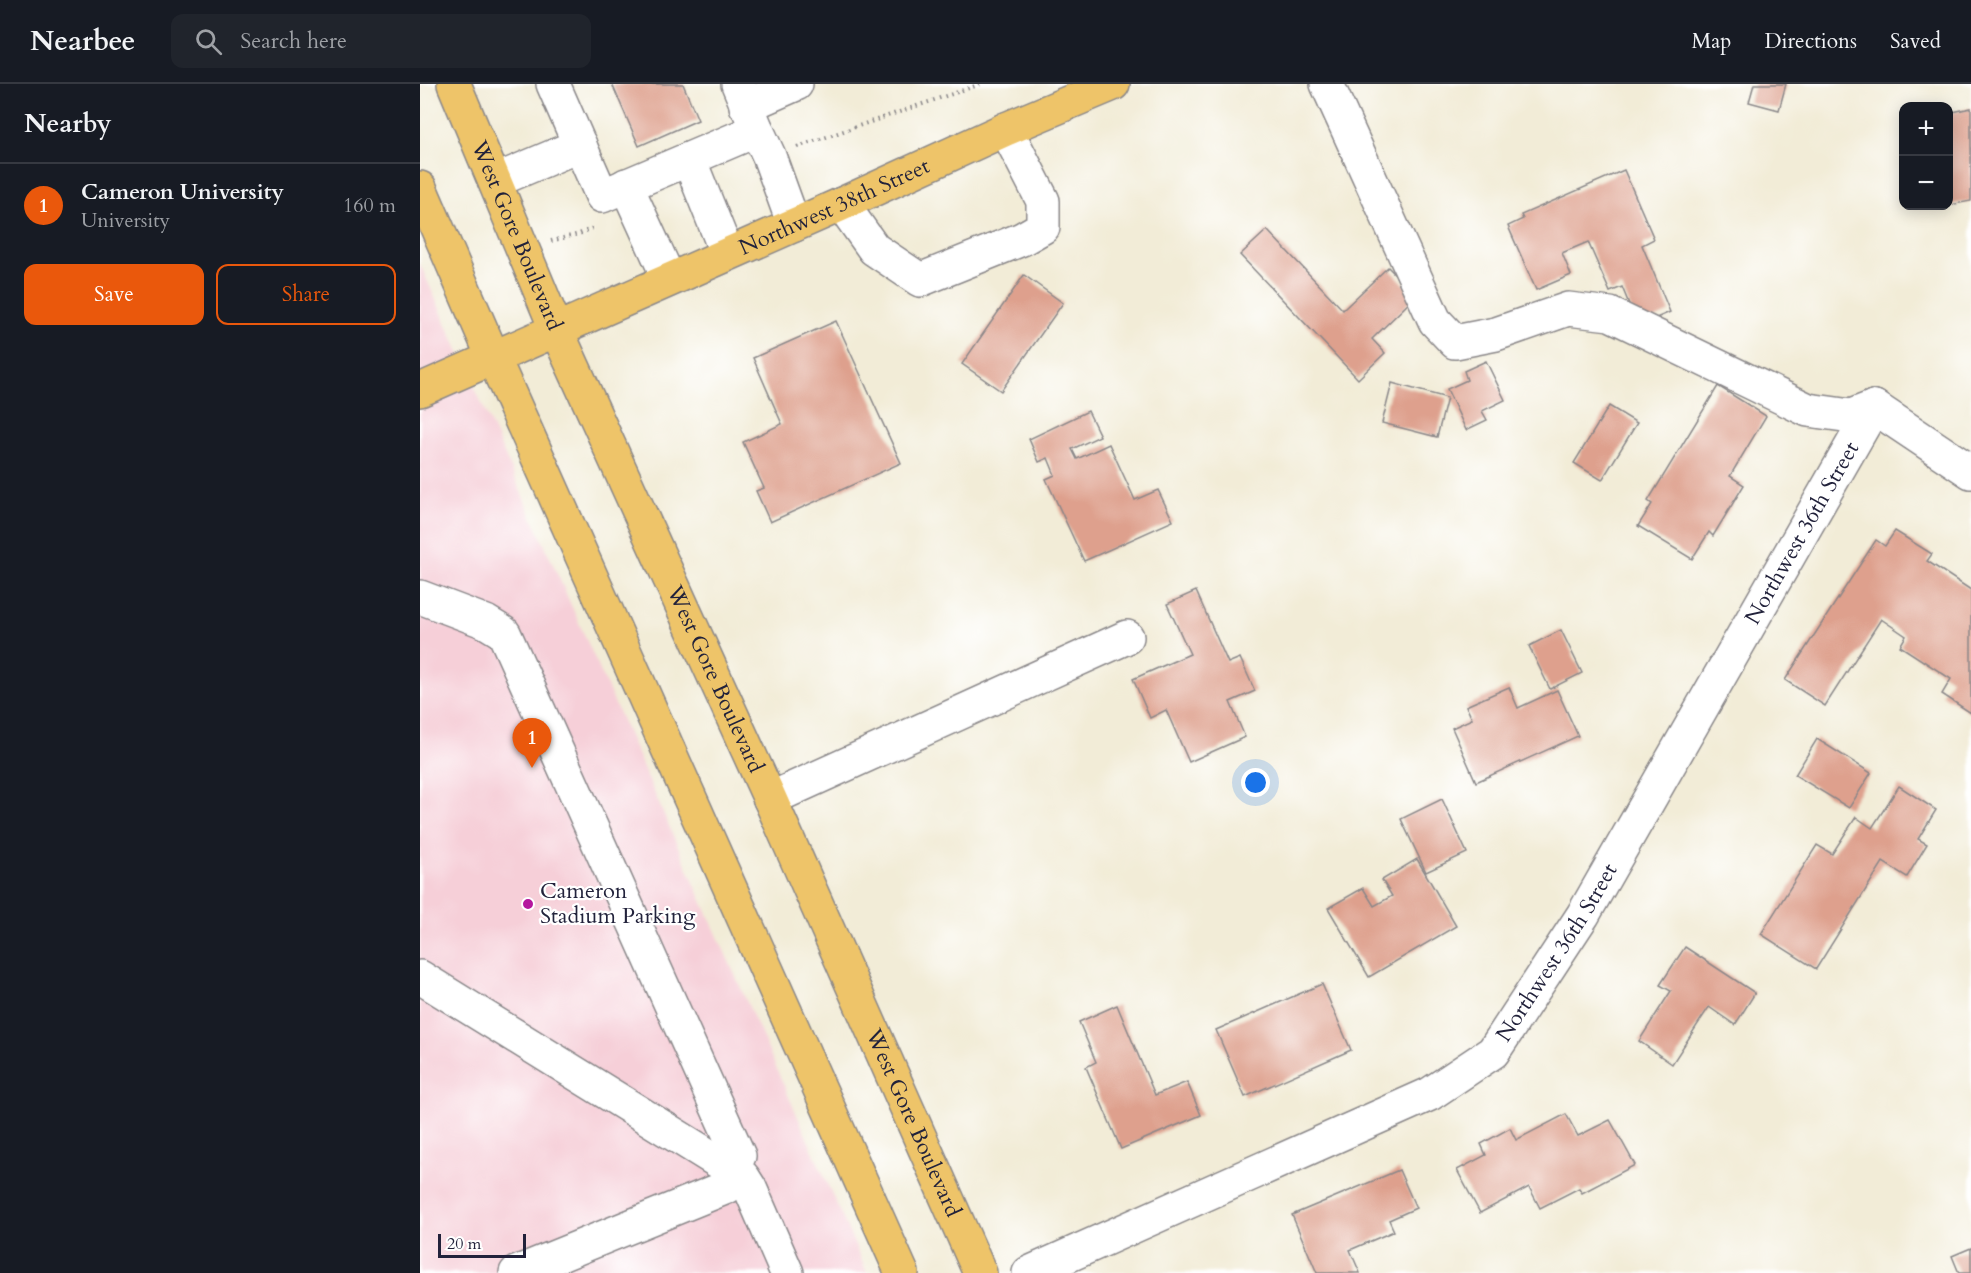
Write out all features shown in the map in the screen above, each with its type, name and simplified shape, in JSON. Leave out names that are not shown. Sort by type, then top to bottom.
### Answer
[{"type":"main road","name":"Northwest 38th Street","points":[[420,390],[1006,129],[1113,84]]},
{"type":"main road","name":"West Gore Boulevard","points":[[459,85],[495,182],[556,329],[770,800],[980,1273]]},
{"type":"main road","points":[[420,188],[493,357],[903,1273]]},
{"type":"street","points":[[553,84],[602,196],[689,159],[747,107],[795,84]]},
{"type":"street","points":[[1327,84],[1435,321],[1455,342],[1496,334],[1568,309],[1610,314],[1808,410],[1851,416],[1874,407],[1971,472]]},
{"type":"street","points":[[747,107],[769,156],[794,225]]},
{"type":"street","points":[[842,204],[874,249],[920,280],[1022,238],[1043,227],[1043,201],[1006,129]]},
{"type":"street","points":[[495,182],[580,144]]},
{"type":"street","points":[[689,159],[727,254]]},
{"type":"street","points":[[627,185],[669,279]]},
{"type":"street","name":"Northwest 36th Street","points":[[1029,1273],[1430,1094],[1494,1052],[1583,915],[1874,407]]},
{"type":"street","points":[[420,597],[486,622],[504,633],[739,1156],[727,1187],[516,1273]]},
{"type":"street","points":[[770,800],[1127,637]]},
{"type":"street","points":[[420,977],[743,1177],[788,1273]]},
{"type":"shaded area","name":"Cameron Stadium Parking","points":[[420,264],[867,1273],[420,1273]]},
{"type":"building","points":[[612,84],[683,84],[698,120],[639,146]]},
{"type":"building","points":[[1754,84],[1786,84],[1779,110],[1749,102]]},
{"type":"building","points":[[1971,108],[1971,201],[1953,204],[1953,156],[1953,112]]},
{"type":"building","points":[[1624,170],[1654,239],[1642,245],[1670,312],[1638,326],[1622,287],[1610,292],[1588,242],[1562,253],[1571,275],[1536,290],[1508,226],[1523,219],[1521,215]]},
{"type":"building","points":[[1267,230],[1343,310],[1388,267],[1416,296],[1372,339],[1385,353],[1358,379],[1240,255]]},
{"type":"building","points":[[1024,275],[1063,303],[1001,391],[962,364]]},
{"type":"building","points":[[836,321],[901,463],[770,522],[756,491],[764,488],[743,442],[782,424],[753,358]]},
{"type":"building","points":[[1486,361],[1505,400],[1482,411],[1487,420],[1466,430],[1447,389],[1467,380],[1464,371]]},
{"type":"building","points":[[1392,383],[1447,398],[1437,437],[1382,423]]},
{"type":"building","points":[[1718,386],[1766,416],[1730,476],[1744,485],[1713,536],[1709,532],[1692,559],[1638,526],[1652,504],[1648,501]]},
{"type":"building","points":[[1609,406],[1637,423],[1602,480],[1574,463]]},
{"type":"building","points":[[1088,411],[1100,436],[1072,449],[1077,459],[1109,444],[1135,500],[1158,490],[1173,521],[1084,561],[1046,479],[1055,475],[1048,458],[1039,462],[1029,439]]},
{"type":"building","points":[[1895,531],[1932,554],[1927,561],[1971,590],[1971,713],[1942,694],[1951,679],[1900,646],[1906,636],[1881,619],[1825,706],[1785,680],[1876,540],[1885,546]]},
{"type":"building","points":[[1196,591],[1228,663],[1240,658],[1255,691],[1230,702],[1245,737],[1189,762],[1166,710],[1150,718],[1133,679],[1190,654],[1167,604]]},
{"type":"building","points":[[1561,630],[1582,673],[1550,689],[1529,646]]},
{"type":"building","points":[[1509,687],[1518,708],[1557,690],[1578,736],[1476,782],[1452,728],[1472,719],[1466,706]]},
{"type":"building","points":[[1817,739],[1871,773],[1849,808],[1795,775]]},
{"type":"building","points":[[1899,786],[1936,810],[1918,839],[1927,844],[1907,877],[1883,862],[1816,969],[1761,934],[1817,845],[1832,854],[1856,817],[1872,828]]},
{"type":"building","points":[[1442,799],[1467,853],[1426,872],[1401,819]]},
{"type":"building","points":[[1417,859],[1456,926],[1369,977],[1328,908],[1363,888],[1374,906],[1392,896],[1382,880]]},
{"type":"building","points":[[1685,947],[1755,993],[1735,1025],[1709,1007],[1672,1064],[1639,1041],[1671,991],[1660,985]]},
{"type":"building","points":[[1322,984],[1351,1050],[1245,1097],[1216,1030]]},
{"type":"building","points":[[1117,1005],[1155,1095],[1187,1082],[1201,1115],[1121,1149],[1086,1067],[1096,1062],[1079,1022]]},
{"type":"building","points":[[1566,1114],[1578,1136],[1610,1120],[1635,1165],[1582,1193],[1579,1188],[1540,1208],[1529,1187],[1480,1213],[1457,1170],[1486,1155],[1481,1144],[1510,1128],[1516,1140]]},
{"type":"building","points":[[1399,1170],[1416,1208],[1389,1220],[1394,1231],[1350,1250],[1360,1273],[1317,1273],[1292,1215]]},
{"type":"building","points":[[1971,1248],[1971,1273],[1959,1273],[1952,1256]]},
{"type":"place","name":"Cameron University","points":[[532,768]]},
{"type":"place","name":"Cameron Stadium Parking","points":[[528,904]]}]
